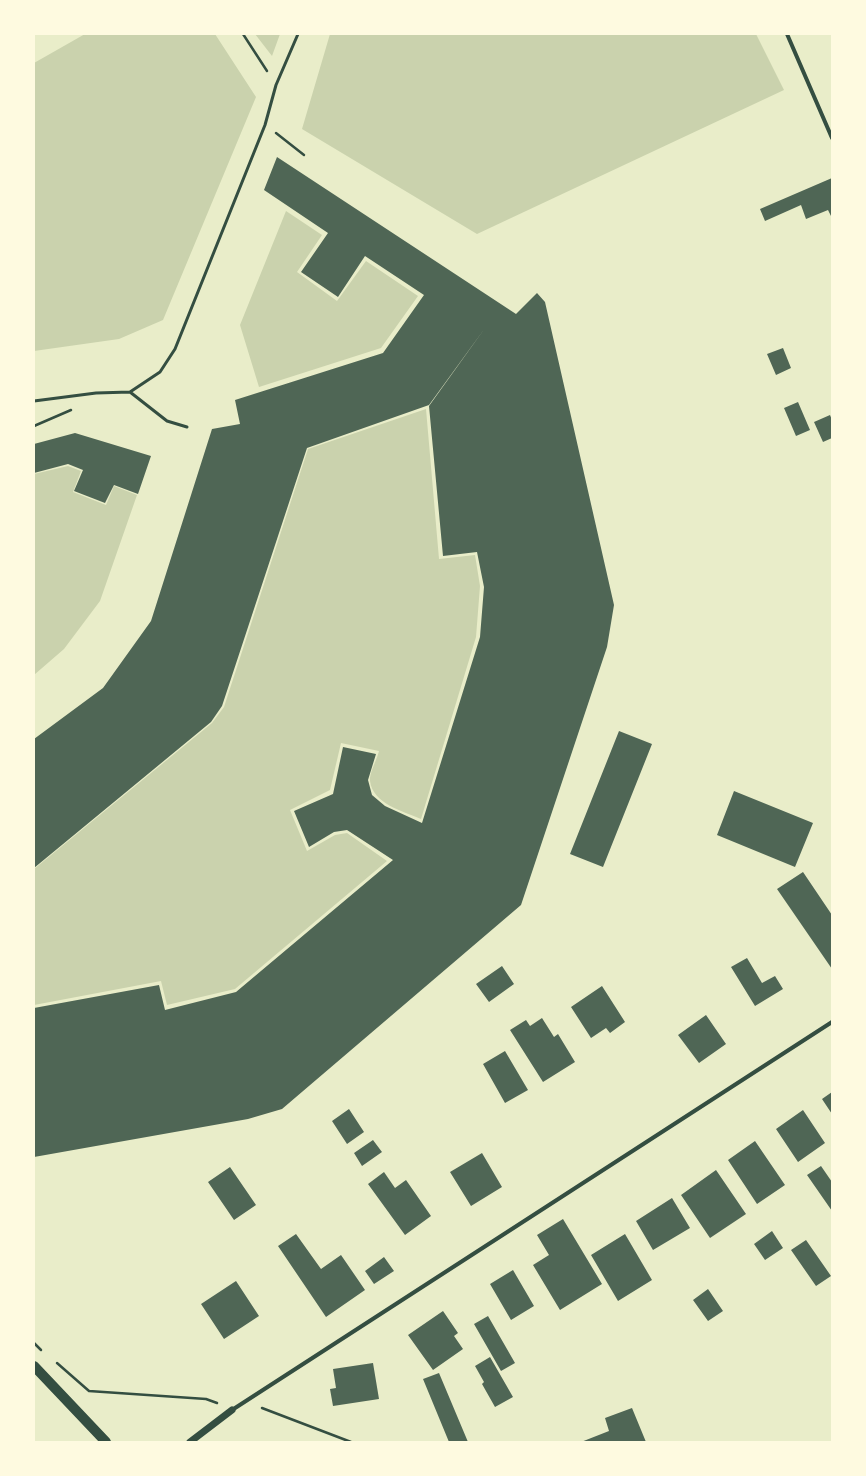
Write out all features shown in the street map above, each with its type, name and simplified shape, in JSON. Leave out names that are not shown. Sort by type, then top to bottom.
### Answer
[{"type":"main road","points":[[34,1366],[39,1375],[106,1442]]},
{"type":"street","points":[[787,34],[832,138]]},
{"type":"street","points":[[190,1442],[232,1410],[832,1022]]},
{"type":"lane","points":[[34,401],[96,393],[130,392],[160,372],[175,349],[265,125],[276,85],[298,34]]},
{"type":"lane","points":[[130,392],[167,421],[187,427]]},
{"type":"path","points":[[243,34],[276,85]]},
{"type":"path","points":[[265,125],[304,155]]},
{"type":"path","points":[[34,1343],[45,1353]]},
{"type":"path","points":[[56,1362],[89,1391],[206,1399],[232,1410],[259,1407],[350,1442]]},
{"type":"green space","points":[[85,34],[215,34],[256,97],[163,320],[119,339],[34,351],[34,63]]},
{"type":"green space","points":[[255,34],[280,34],[272,56]]},
{"type":"green space","points":[[330,34],[756,34],[784,90],[477,234],[302,129]]},
{"type":"green space","points":[[286,211],[322,235],[297,272],[337,301],[366,261],[418,296],[381,348],[259,387],[240,325]]},
{"type":"green space","points":[[426,409],[439,559],[475,555],[480,586],[476,637],[421,819],[390,806],[377,796],[372,789],[370,778],[379,751],[341,743],[330,790],[290,810],[307,851],[335,835],[347,833],[387,861],[235,989],[167,1005],[161,981],[34,1005],[34,869],[212,723],[224,707],[308,449]]},
{"type":"green space","points":[[68,466],[81,471],[73,492],[106,505],[114,486],[137,495],[100,601],[64,649],[34,675],[34,474]]},
{"type":"building","points":[[277,157],[516,314],[537,293],[545,302],[614,605],[607,647],[521,905],[282,1109],[248,1119],[34,1157],[34,1008],[159,985],[165,1010],[236,992],[393,860],[347,830],[334,832],[309,847],[294,811],[333,794],[343,747],[376,754],[368,780],[372,795],[385,806],[422,823],[480,637],[484,587],[477,552],[443,556],[429,406],[485,328],[429,405],[307,448],[222,706],[211,722],[34,868],[34,739],[103,688],[151,621],[212,429],[240,424],[235,400],[383,353],[424,295],[365,256],[338,297],[301,272],[328,233],[264,190]]},
{"type":"building","points":[[832,178],[831,216],[828,210],[806,219],[801,205],[765,221],[760,209]]},
{"type":"building","points":[[783,348],[791,368],[776,375],[767,354]]},
{"type":"building","points":[[798,402],[810,430],[796,436],[784,408]]},
{"type":"building","points":[[830,415],[832,420],[832,438],[823,442],[814,422]]},
{"type":"building","points":[[75,433],[151,456],[138,494],[114,485],[105,503],[74,491],[83,470],[68,464],[34,473],[34,444]]},
{"type":"building","points":[[619,731],[652,744],[603,867],[570,854]]},
{"type":"building","points":[[734,791],[813,823],[795,867],[717,835]]},
{"type":"building","points":[[803,872],[832,915],[832,969],[777,889]]},
{"type":"building","points":[[747,958],[762,983],[775,976],[783,989],[755,1006],[731,967]]},
{"type":"building","points":[[502,966],[514,984],[489,1002],[476,984]]},
{"type":"building","points":[[602,986],[625,1022],[610,1033],[606,1028],[591,1038],[571,1007]]},
{"type":"building","points":[[706,1015],[726,1044],[699,1063],[678,1035]]},
{"type":"building","points":[[542,1018],[554,1037],[558,1034],[575,1062],[543,1082],[510,1030],[526,1020],[530,1026]]},
{"type":"building","points":[[505,1051],[528,1090],[505,1103],[483,1064]]},
{"type":"building","points":[[832,1092],[832,1114],[822,1099]]},
{"type":"building","points":[[349,1109],[364,1132],[347,1144],[332,1121]]},
{"type":"building","points":[[803,1110],[825,1143],[798,1162],[776,1129]]},
{"type":"building","points":[[373,1140],[382,1152],[362,1166],[354,1153]]},
{"type":"building","points":[[755,1141],[785,1185],[757,1204],[728,1160]]},
{"type":"building","points":[[482,1153],[502,1187],[471,1206],[450,1172]]},
{"type":"building","points":[[821,1166],[832,1182],[832,1211],[807,1175]]},
{"type":"building","points":[[230,1167],[256,1205],[234,1220],[208,1182]]},
{"type":"building","points":[[716,1170],[746,1214],[710,1238],[681,1195]]},
{"type":"building","points":[[384,1172],[395,1188],[406,1180],[431,1216],[405,1235],[368,1184]]},
{"type":"building","points":[[672,1198],[690,1228],[653,1250],[636,1221]]},
{"type":"building","points":[[563,1219],[602,1284],[560,1310],[533,1265],[549,1255],[537,1235]]},
{"type":"building","points":[[772,1231],[783,1248],[765,1260],[754,1244]]},
{"type":"building","points":[[296,1234],[321,1269],[341,1255],[365,1290],[326,1317],[278,1246]]},
{"type":"building","points":[[625,1234],[652,1280],[618,1301],[591,1255]]},
{"type":"building","points":[[806,1240],[831,1276],[816,1286],[791,1250]]},
{"type":"building","points":[[384,1257],[394,1271],[374,1284],[365,1271]]},
{"type":"building","points":[[513,1270],[534,1306],[511,1320],[490,1284]]},
{"type":"building","points":[[236,1281],[259,1316],[224,1339],[201,1304]]},
{"type":"building","points":[[708,1289],[723,1311],[708,1321],[693,1300]]},
{"type":"building","points":[[443,1311],[458,1333],[454,1336],[463,1349],[433,1370],[408,1335]]},
{"type":"building","points":[[488,1316],[515,1363],[501,1371],[474,1324]]},
{"type":"building","points":[[490,1357],[513,1397],[495,1407],[482,1384],[484,1382],[475,1366]]},
{"type":"building","points":[[373,1363],[379,1399],[333,1406],[330,1389],[336,1388],[333,1369]]},
{"type":"building","points":[[439,1373],[468,1442],[449,1442],[423,1379]]},
{"type":"building","points":[[632,1408],[646,1442],[581,1442],[609,1431],[605,1418]]}]
